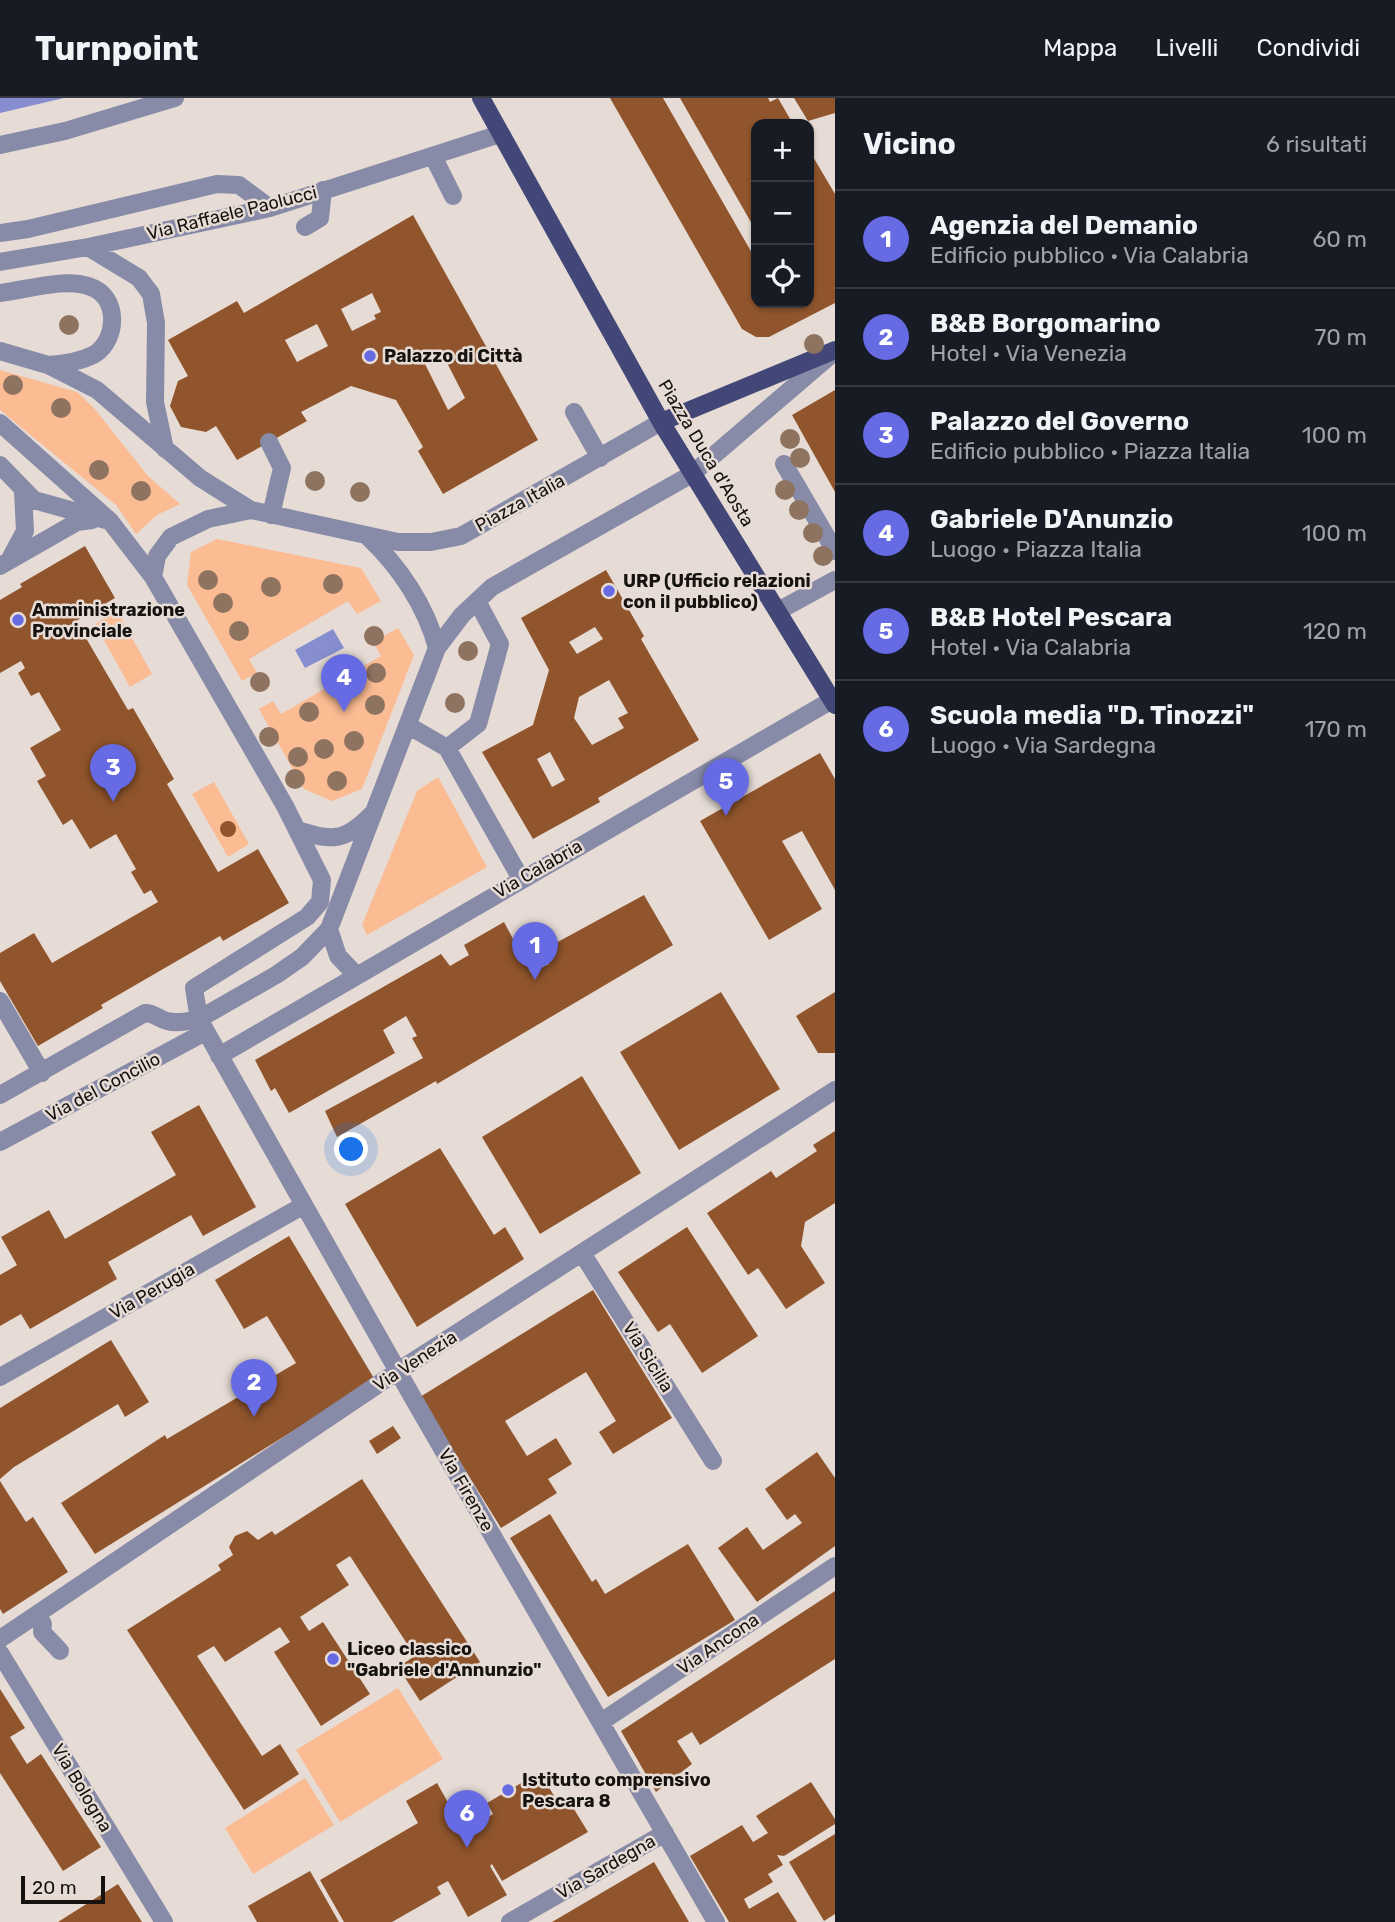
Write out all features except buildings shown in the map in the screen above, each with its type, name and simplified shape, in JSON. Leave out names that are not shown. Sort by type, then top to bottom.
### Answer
[{"type":"main road","name":"Piazza Duca d'Aosta","points":[[485,105],[661,422],[833,702]]},
{"type":"main road","points":[[661,422],[835,351]]},
{"type":"street","points":[[0,145],[65,131],[175,98]]},
{"type":"street","name":"Via Raffaele Paolucci","points":[[0,262],[88,247],[270,208],[500,134]]},
{"type":"street","points":[[433,156],[453,196]]},
{"type":"street","points":[[0,233],[28,229],[197,186],[239,185],[270,208]]},
{"type":"street","points":[[305,228],[320,218],[323,190]]},
{"type":"street","points":[[88,247],[139,278],[151,294],[156,323],[155,402],[165,449]]},
{"type":"street","points":[[0,293],[72,284],[92,287],[106,299],[112,324],[109,339],[101,349],[82,359],[48,365]]},
{"type":"street","points":[[0,351],[48,365],[97,390],[200,478],[251,510]]},
{"type":"street","points":[[0,1095],[145,1013],[154,1013],[164,1021],[202,1025],[302,957],[329,929],[437,648],[477,601],[492,587],[692,474],[835,351]]},
{"type":"street","points":[[574,412],[600,458]]},
{"type":"street","name":"Piazza Italia","points":[[153,577],[157,556],[171,537],[208,519],[251,510],[398,542],[431,542],[461,536],[661,422]]},
{"type":"street","points":[[0,423],[110,521],[153,577],[298,830],[323,880],[320,902],[314,911],[194,988],[202,1025],[219,1056]]},
{"type":"street","points":[[269,442],[282,468],[271,515]]},
{"type":"street","points":[[784,464],[835,551]]},
{"type":"street","points":[[0,465],[23,491],[44,505],[110,521]]},
{"type":"street","points":[[4,564],[25,531],[23,491]]},
{"type":"street","points":[[4,564],[77,522],[110,521]]},
{"type":"street","points":[[367,537],[389,556],[415,596],[431,625],[437,648]]},
{"type":"street","points":[[778,611],[835,579]]},
{"type":"street","points":[[447,748],[478,724],[500,644],[477,601]]},
{"type":"street","name":"Piazza Duca d'Aosta","points":[[721,763],[833,702]]},
{"type":"street","points":[[409,726],[447,748],[521,879]]},
{"type":"street","name":"Via Calabria","points":[[219,1056],[721,763]]},
{"type":"street","points":[[298,830],[317,837],[339,838],[359,827],[376,810]]},
{"type":"street","points":[[329,929],[338,956],[356,975]]},
{"type":"street","points":[[0,1001],[42,1073]]},
{"type":"street","name":"Via del Concilio","points":[[0,1142],[202,1025]]},
{"type":"street","name":"Via Firenze","points":[[219,1056],[716,1922]]},
{"type":"street","name":"Via Venezia","points":[[0,1639],[40,1620],[398,1371],[835,1090]]},
{"type":"street","name":"Via Perugia","points":[[0,1377],[304,1205]]},
{"type":"street","name":"Via Sicilia","points":[[582,1253],[713,1461]]},
{"type":"street","name":"Via Ancona","points":[[601,1723],[835,1566]]},
{"type":"street","name":"Via Bologna","points":[[0,1653],[164,1922]]},
{"type":"street","name":"Via Sardegna","points":[[510,1922],[665,1833]]},
{"type":"shaded area","points":[[0,370],[77,392],[94,408],[148,476],[180,504],[157,515],[136,534],[116,505],[0,410]]},
{"type":"shaded area","points":[[217,539],[361,568],[381,601],[357,614],[348,601],[249,659],[257,673],[242,681],[187,585],[191,552]]},
{"type":"shaded area","points":[[117,611],[152,674],[130,687],[95,624]]},
{"type":"shaded area","points":[[398,628],[414,655],[362,789],[332,801],[304,789],[259,709],[273,701],[281,714],[381,656],[373,642]]},
{"type":"shaded area","points":[[438,777],[487,867],[367,935],[362,925],[417,791]]},
{"type":"shaded area","points":[[214,782],[249,844],[228,857],[192,794]]},
{"type":"shaded area","points":[[398,1688],[443,1759],[340,1822],[296,1750]]},
{"type":"shaded area","points":[[305,1778],[334,1825],[253,1874],[225,1828]]},
{"type":"water","points":[[0,98],[64,98],[0,113]]},
{"type":"water","points":[[333,629],[344,648],[305,668],[295,650]]},
{"type":"place","name":"Palazzo di Città","points":[[370,356]]},
{"type":"place","name":"URP (Ufficio relazioni con il pubblico)","points":[[609,591]]},
{"type":"place","name":"Amministrazione Provinciale","points":[[18,620]]},
{"type":"place","name":"Gabriele D'Anunzio","points":[[344,712]]},
{"type":"place","name":"Palazzo del Governo","points":[[113,802]]},
{"type":"place","name":"B&B Hotel Pescara","points":[[726,816]]},
{"type":"place","name":"Agenzia del Demanio","points":[[535,980]]},
{"type":"place","name":"B&B Borgomarino","points":[[254,1417]]},
{"type":"place","name":"Liceo classico \"Gabriele d'Annunzio\"","points":[[333,1659]]},
{"type":"place","name":"Istituto comprensivo Pescara 8","points":[[508,1790]]},
{"type":"place","name":"Scuola media \"D. Tinozzi\"","points":[[467,1848]]}]
